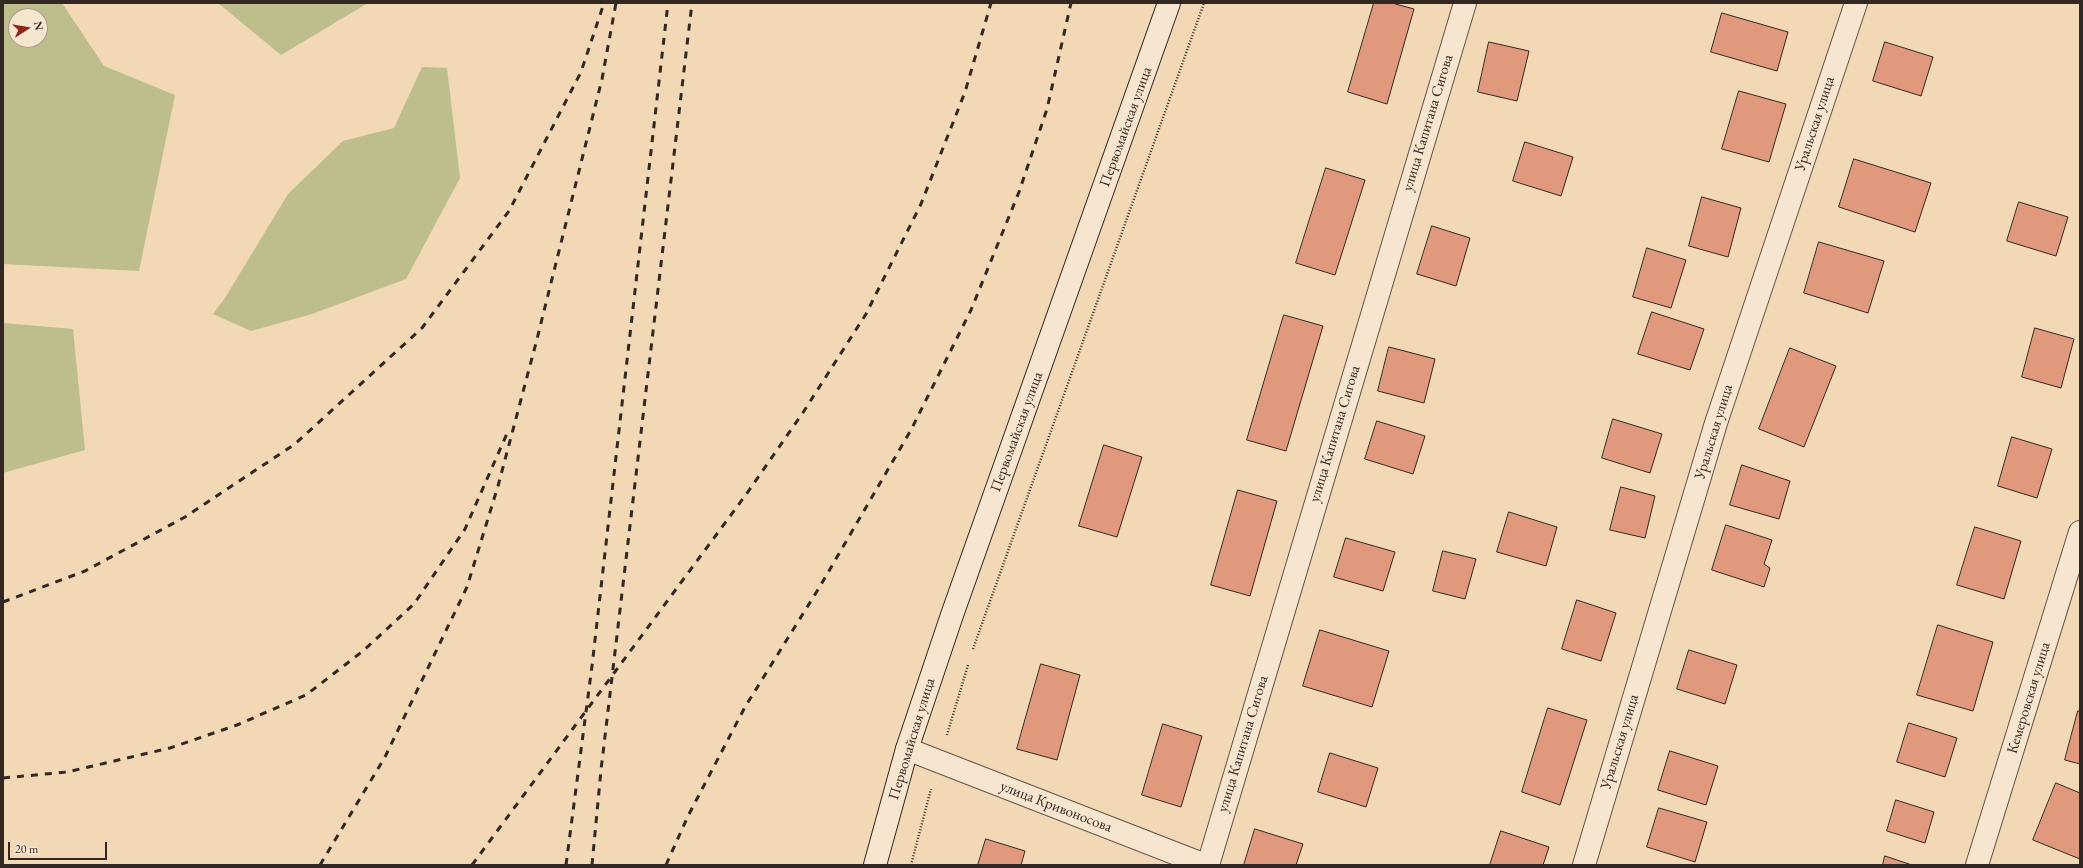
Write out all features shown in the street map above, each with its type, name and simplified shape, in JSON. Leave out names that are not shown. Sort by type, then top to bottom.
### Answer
[{"type":"street","name":"Первомайская улица","points":[[876,865],[907,748],[955,608],[1170,3]]},
{"type":"street","name":"улица Капитана Сигова","points":[[1206,865],[1465,3]]},
{"type":"street","name":"Уральская улица","points":[[1584,865],[1716,423],[1856,3]]},
{"type":"street","name":"Кемеровская улица","points":[[1977,865],[2080,532]]},
{"type":"street","name":"улица Кривоносова","points":[[907,748],[1206,865]]},
{"type":"path","points":[[972,652],[1204,3]]},
{"type":"path","points":[[911,865],[939,761],[969,660]]},
{"type":"green space","points":[[3,3],[62,3],[104,66],[175,95],[139,271],[3,264]]},
{"type":"green space","points":[[218,3],[368,3],[281,55]]},
{"type":"green space","points":[[422,67],[447,68],[460,178],[406,279],[312,314],[251,331],[213,314],[225,298],[288,194],[343,141],[394,128]]},
{"type":"green space","points":[[3,323],[73,329],[85,450],[3,473]]},
{"type":"building","points":[[1374,3],[1392,3],[1414,9],[1387,104],[1348,92]]},
{"type":"building","points":[[1722,13],[1788,32],[1777,71],[1711,52]]},
{"type":"building","points":[[1489,42],[1529,51],[1517,101],[1478,92]]},
{"type":"building","points":[[1885,42],[1933,57],[1921,96],[1873,81]]},
{"type":"building","points":[[1739,91],[1786,104],[1769,162],[1722,149]]},
{"type":"building","points":[[1525,142],[1573,157],[1561,196],[1513,181]]},
{"type":"building","points":[[1854,159],[1931,183],[1915,232],[1839,207]]},
{"type":"building","points":[[1326,168],[1365,180],[1335,275],[1296,263]]},
{"type":"building","points":[[1702,197],[1741,208],[1728,257],[1689,246]]},
{"type":"building","points":[[2019,202],[2068,217],[2056,256],[2007,241]]},
{"type":"building","points":[[1432,226],[1470,238],[1456,286],[1417,274]]},
{"type":"building","points":[[1819,242],[1884,261],[1868,313],[1804,293]]},
{"type":"building","points":[[1647,248],[1686,260],[1671,308],[1633,297]]},
{"type":"building","points":[[1652,312],[1704,329],[1690,370],[1638,354]]},
{"type":"building","points":[[1284,315],[1323,326],[1286,451],[1247,440]]},
{"type":"building","points":[[2035,328],[2074,339],[2061,388],[2022,377]]},
{"type":"building","points":[[1389,347],[1435,359],[1424,403],[1378,391]]},
{"type":"building","points":[[1790,348],[1836,366],[1804,447],[1759,429]]},
{"type":"building","points":[[1613,419],[1662,434],[1650,473],[1602,458]]},
{"type":"building","points":[[1377,421],[1425,436],[1413,474],[1365,459]]},
{"type":"building","points":[[2012,437],[2052,449],[2037,498],[1998,486]]},
{"type":"building","points":[[1104,445],[1142,457],[1117,537],[1079,526]]},
{"type":"building","points":[[1742,465],[1790,481],[1779,519],[1730,505]]},
{"type":"building","points":[[1621,487],[1655,496],[1645,538],[1610,530]]},
{"type":"building","points":[[1238,490],[1277,501],[1250,596],[1211,585]]},
{"type":"building","points":[[1509,512],[1557,527],[1546,566],[1497,552]]},
{"type":"building","points":[[1726,525],[1772,540],[1764,564],[1770,568],[1764,587],[1712,570]]},
{"type":"building","points":[[1975,527],[2021,541],[2004,599],[1957,585]]},
{"type":"building","points":[[1346,538],[1395,552],[1383,591],[1334,577]]},
{"type":"building","points":[[1443,551],[1476,559],[1465,599],[1433,591]]},
{"type":"building","points":[[1577,600],[1616,613],[1601,661],[1562,649]]},
{"type":"building","points":[[1938,625],[1993,642],[1973,711],[1917,695]]},
{"type":"building","points":[[1320,630],[1389,651],[1372,707],[1303,686]]},
{"type":"building","points":[[1689,650],[1737,665],[1725,704],[1677,689]]},
{"type":"building","points":[[1041,664],[1080,675],[1057,760],[1017,749]]},
{"type":"building","points":[[1548,708],[1587,720],[1560,805],[1522,792]]},
{"type":"building","points":[[2078,711],[2080,711],[2080,764],[2065,760]]},
{"type":"building","points":[[1909,723],[1957,738],[1945,777],[1897,762]]},
{"type":"building","points":[[1163,724],[1202,736],[1181,807],[1142,795]]},
{"type":"building","points":[[1670,751],[1718,766],[1706,805],[1658,790]]},
{"type":"building","points":[[1330,753],[1378,768],[1366,807],[1318,792]]},
{"type":"building","points":[[2056,783],[2080,793],[2080,859],[2033,840]]},
{"type":"building","points":[[1896,800],[1934,812],[1925,843],[1887,831]]},
{"type":"building","points":[[1659,808],[1707,822],[1695,862],[1647,847]]},
{"type":"building","points":[[1255,829],[1303,844],[1296,865],[1244,865]]},
{"type":"building","points":[[1501,831],[1549,847],[1543,865],[1490,865]]},
{"type":"building","points":[[986,839],[1025,851],[1021,865],[978,865]]},
{"type":"building","points":[[1885,856],[1912,865],[1883,865]]},
{"type":"railway","points":[[3,602],[85,571],[185,517],[295,444],[422,328],[509,211],[581,72],[604,3]]},
{"type":"railway","points":[[320,865],[385,757],[467,587],[498,486],[536,343],[602,79],[616,3]]},
{"type":"railway","points":[[566,865],[592,666],[668,3]]},
{"type":"railway","points":[[592,865],[601,770],[692,3]]},
{"type":"railway","points":[[472,865],[745,496],[804,411],[866,314],[921,204],[965,92],[991,3]]},
{"type":"railway","points":[[666,865],[688,816],[745,707],[819,588],[911,430],[971,310],[1019,192],[1047,109],[1071,3]]},
{"type":"railway","points":[[3,778],[67,772],[170,748],[237,725],[306,695],[363,651],[414,604],[465,529],[509,429]]}]
